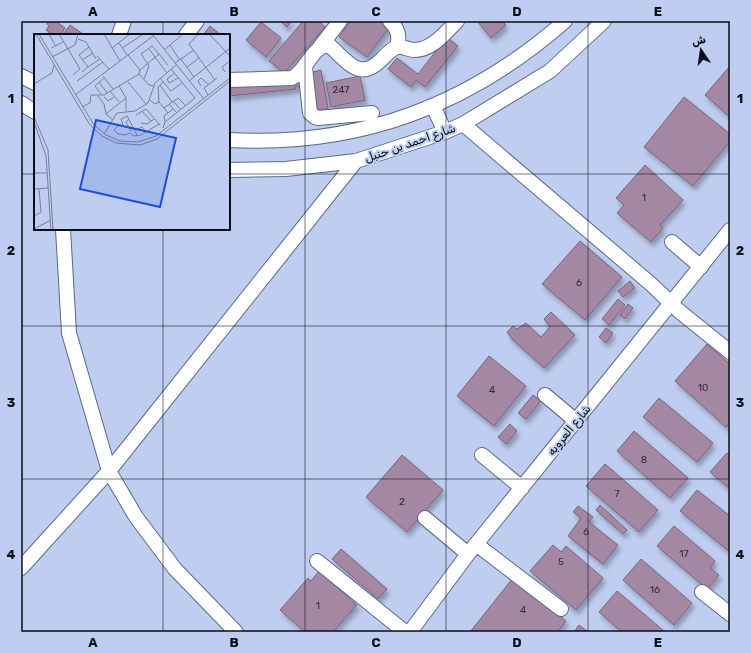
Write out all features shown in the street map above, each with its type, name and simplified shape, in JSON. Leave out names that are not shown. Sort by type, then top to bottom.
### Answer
[{"type":"street","points":[[119,34],[124,21]]},
{"type":"street","points":[[187,34],[197,21]]},
{"type":"street","points":[[390,21],[398,32],[399,40],[397,47]]},
{"type":"street","points":[[319,48],[330,46],[355,69],[361,70],[372,68],[392,49],[397,47],[415,50],[430,46],[457,21]]},
{"type":"street","points":[[230,140],[298,140],[337,134],[377,125],[415,113],[468,90],[491,77],[517,60],[565,21]]},
{"type":"street","name":"شارع احمد بن حنبل","points":[[230,170],[286,170],[356,161],[445,132],[464,124],[550,71],[604,21]]},
{"type":"street","points":[[230,80],[292,78],[299,74],[319,48],[335,23]]},
{"type":"street","points":[[305,66],[310,113],[312,115],[318,118],[372,113]]},
{"type":"street","points":[[21,76],[34,82]]},
{"type":"street","points":[[21,103],[34,111]]},
{"type":"street","points":[[433,106],[445,132]]},
{"type":"street","points":[[464,124],[730,352]]},
{"type":"street","points":[[21,568],[109,472],[356,161]]},
{"type":"street","points":[[63,230],[69,333],[109,472],[136,517],[175,569],[236,632]]},
{"type":"street","name":"شارع العروبه","points":[[410,632],[472,549],[730,230]]},
{"type":"street","points":[[672,242],[701,267]]},
{"type":"street","points":[[545,395],[576,420]]},
{"type":"street","points":[[482,455],[522,488]]},
{"type":"street","points":[[425,518],[561,609]]},
{"type":"street","points":[[317,561],[404,632]]},
{"type":"street","points":[[702,592],[730,614]]},
{"type":"building","points":[[49,21],[55,21],[65,28],[61,34],[52,34],[46,30],[49,26],[47,24]]},
{"type":"building","points":[[280,21],[292,21],[287,27]]},
{"type":"building","points":[[303,21],[319,21],[325,27],[284,73],[269,61]]},
{"type":"building","points":[[350,21],[386,21],[391,25],[367,57],[339,37]]},
{"type":"building","points":[[477,21],[502,21],[506,25],[491,38]]},
{"type":"building","points":[[261,22],[281,38],[266,57],[246,40]]},
{"type":"building","points":[[70,25],[83,34],[64,34]]},
{"type":"building","points":[[210,26],[220,34],[204,34]]},
{"type":"building","points":[[447,37],[458,46],[425,87],[416,80],[411,87],[388,69],[397,58],[418,74]]},
{"type":"building","points":[[730,66],[730,117],[705,95]]},
{"type":"building","points":[[321,70],[328,108],[317,111],[309,73]]},
{"type":"building","points":[[360,76],[365,100],[331,107],[326,83]]},
{"type":"building","points":[[299,77],[300,86],[295,87],[296,89],[230,96],[230,85]]},
{"type":"building","points":[[684,97],[730,134],[730,141],[693,186],[644,147]]},
{"type":"building","points":[[645,165],[683,200],[660,225],[663,228],[651,242],[617,213],[624,205],[616,198]]},
{"type":"building","points":[[580,241],[622,277],[585,320],[542,284]]},
{"type":"building","points":[[630,281],[635,288],[623,297],[618,291]]},
{"type":"building","points":[[618,299],[625,305],[609,325],[602,319]]},
{"type":"building","points":[[628,304],[633,308],[625,319],[620,315]]},
{"type":"building","points":[[551,312],[575,335],[544,368],[512,339],[507,332],[513,326],[517,329],[526,323],[541,337],[550,327],[544,319]]},
{"type":"building","points":[[606,328],[613,333],[606,343],[599,337]]},
{"type":"building","points":[[707,344],[730,364],[730,422],[726,427],[675,381]]},
{"type":"building","points":[[489,356],[526,386],[494,426],[457,396]]},
{"type":"building","points":[[533,395],[541,401],[526,419],[518,413]]},
{"type":"building","points":[[659,398],[713,443],[697,462],[643,417]]},
{"type":"building","points":[[510,424],[517,431],[506,444],[498,437]]},
{"type":"building","points":[[634,431],[688,478],[670,498],[617,451]]},
{"type":"building","points":[[727,453],[730,456],[730,489],[710,472]]},
{"type":"building","points":[[402,455],[443,490],[407,532],[366,497]]},
{"type":"building","points":[[605,464],[658,510],[639,532],[586,486]]},
{"type":"building","points":[[697,490],[730,516],[730,552],[680,511]]},
{"type":"building","points":[[600,505],[627,530],[623,534],[596,510]]},
{"type":"building","points":[[578,506],[593,517],[589,522],[618,545],[603,564],[568,536],[581,518],[573,512]]},
{"type":"building","points":[[674,526],[715,561],[710,568],[719,575],[707,589],[657,546]]},
{"type":"building","points":[[553,545],[561,552],[566,546],[603,578],[576,610],[530,571]]},
{"type":"building","points":[[341,549],[387,589],[378,599],[332,559]]},
{"type":"building","points":[[641,559],[692,603],[674,625],[623,580]]},
{"type":"building","points":[[319,571],[357,605],[333,632],[305,632],[280,610],[308,578],[311,581]]},
{"type":"building","points":[[513,578],[566,621],[557,632],[470,632]]},
{"type":"building","points":[[617,591],[665,632],[622,632],[599,612]]},
{"type":"building","points":[[579,625],[588,632],[574,632]]}]
